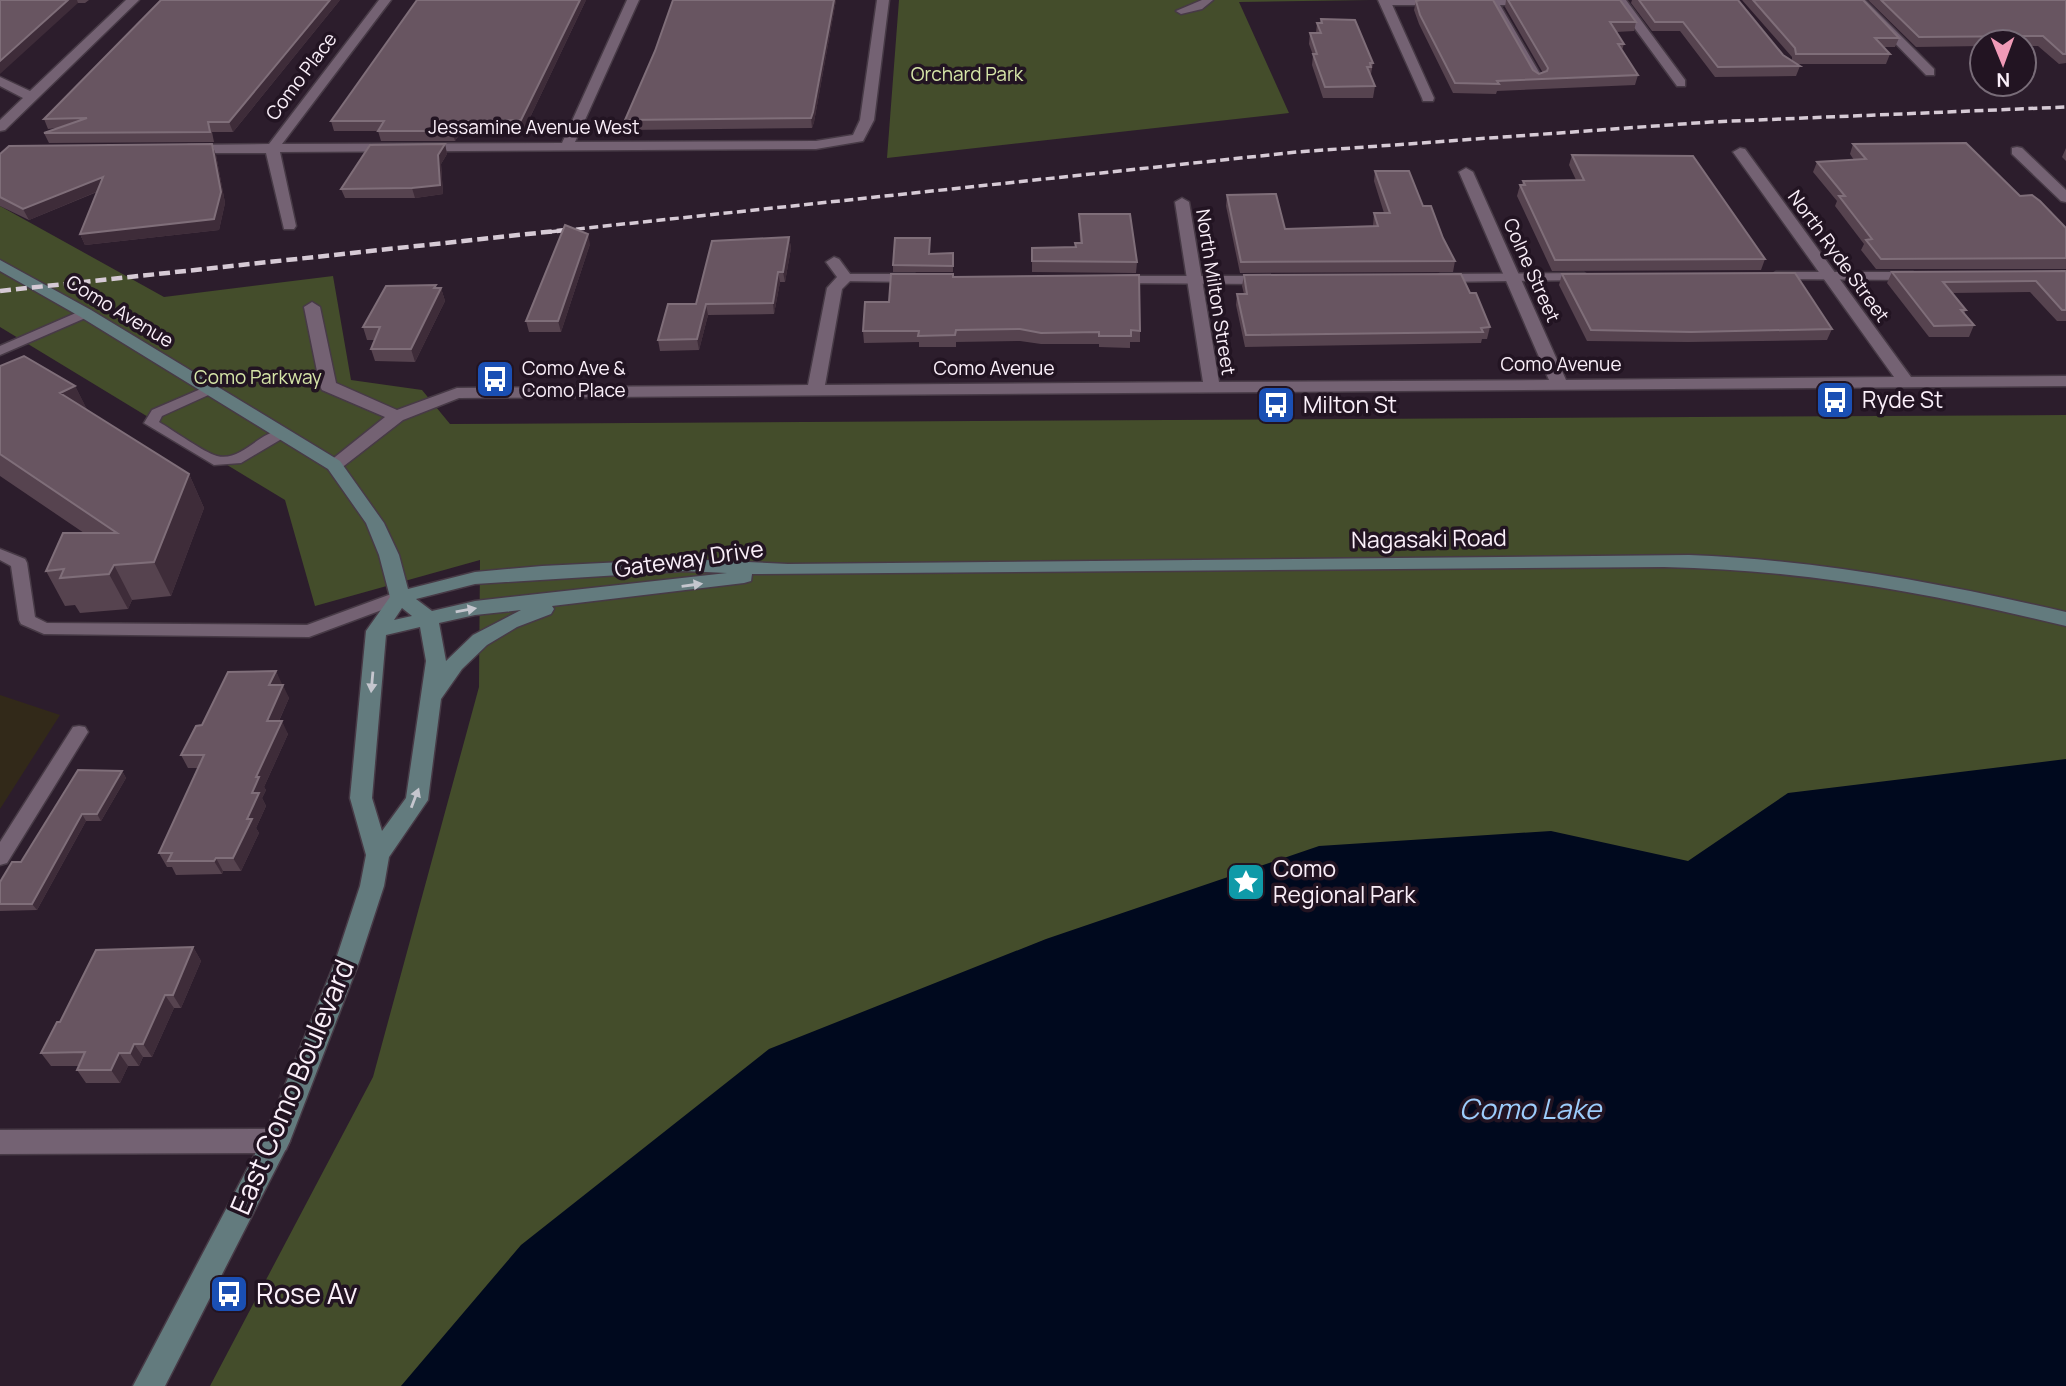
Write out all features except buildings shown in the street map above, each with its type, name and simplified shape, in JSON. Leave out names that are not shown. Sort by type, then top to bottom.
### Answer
[{"type":"street","points":[[0,127],[133,0]]},
{"type":"street","name":"Como Place","points":[[289,226],[272,149],[385,0]]},
{"type":"street","points":[[567,146],[633,0]]},
{"type":"street","name":"Jessamine Avenue West","points":[[173,149],[816,145],[858,138],[867,120],[883,0]]},
{"type":"street","points":[[1859,0],[1930,72]]},
{"type":"street","points":[[1384,1],[1429,98]]},
{"type":"street","points":[[1617,1],[1681,83]]},
{"type":"street","points":[[0,81],[32,97]]},
{"type":"street","points":[[2017,151],[2066,198]]},
{"type":"street","name":"North Ryde Street","points":[[1740,152],[1906,382]]},
{"type":"street","name":"Colne Street","points":[[1466,172],[1515,277],[1560,385]]},
{"type":"street","name":"North Milton Street","points":[[1182,202],[1212,388]]},
{"type":"street","points":[[815,391],[835,288],[845,278],[834,262]]},
{"type":"street","name":"Como Avenue","points":[[0,265],[85,313],[334,465],[397,416],[457,393],[2066,382]]},
{"type":"street","points":[[312,307],[328,386],[397,416]]},
{"type":"street","points":[[334,465],[375,523],[389,555],[400,597],[428,618]]},
{"type":"street","name":"Nagasaki Road","points":[[788,570],[1724,562],[1862,576],[1937,589],[2066,620]]},
{"type":"street","name":"Gateway Drive","points":[[400,597],[475,578],[542,572],[684,565],[788,570]]},
{"type":"street","name":"Gateway Drive","points":[[376,631],[475,608],[684,586],[788,570]]},
{"type":"street","points":[[376,631],[400,597]]},
{"type":"street","points":[[430,701],[459,657],[485,634],[528,613],[587,597]]},
{"type":"street","name":"East Como Boulevard","points":[[148,1386],[276,1140],[347,962],[372,886],[378,855],[417,800],[436,661],[428,618]]},
{"type":"street","name":"East Como Boulevard","points":[[376,631],[361,797],[378,855]]},
{"type":"street","points":[[0,1142],[276,1140]]},
{"type":"lane","points":[[1181,11],[1199,7],[1208,0]]},
{"type":"lane","points":[[1384,1],[1535,2]]},
{"type":"lane","points":[[1494,2],[1538,79]]},
{"type":"lane","points":[[1762,276],[1928,276]]},
{"type":"lane","points":[[1428,278],[1595,277]]},
{"type":"lane","points":[[845,278],[929,278]]},
{"type":"lane","points":[[1097,279],[1277,279]]},
{"type":"lane","points":[[0,351],[85,313]]},
{"type":"lane","points":[[210,389],[157,414],[151,423],[214,461],[236,460],[284,434]]},
{"type":"lane","points":[[0,554],[19,563],[27,620],[44,628],[309,631],[400,597]]},
{"type":"lane","points":[[0,858],[79,732]]},
{"type":"shaded area","points":[[0,695],[60,715],[0,809]]},
{"type":"green space","name":"Orchard Park","points":[[899,0],[1371,0],[1239,2],[1289,113],[887,158]]},
{"type":"green space","name":"Como Regional Park","points":[[0,206],[164,297],[333,276],[351,380],[422,390],[450,424],[2066,415],[2066,1386],[210,1386],[373,1077],[479,687],[480,560],[315,606],[285,500],[0,327]]},
{"type":"water","name":"Como Lake","points":[[2066,759],[2066,1386],[401,1386],[521,1245],[769,1049],[1046,939],[1319,846],[1551,831],[1688,861],[1788,793]]},
{"type":"railway","points":[[549,232],[1297,152],[1710,122],[2066,107]]},
{"type":"railway","points":[[0,291],[565,230]]},
{"type":"place","name":"Como Ave & Como Place","points":[[495,379]]},
{"type":"place","name":"Ryde St","points":[[1835,400]]},
{"type":"place","name":"Milton St","points":[[1276,405]]},
{"type":"place","name":"Como Regional Park","points":[[1246,882]]},
{"type":"place","name":"Rose Av","points":[[229,1294]]},
{"type":"park label","name":"Como Parkway","points":[[258,377]]}]
